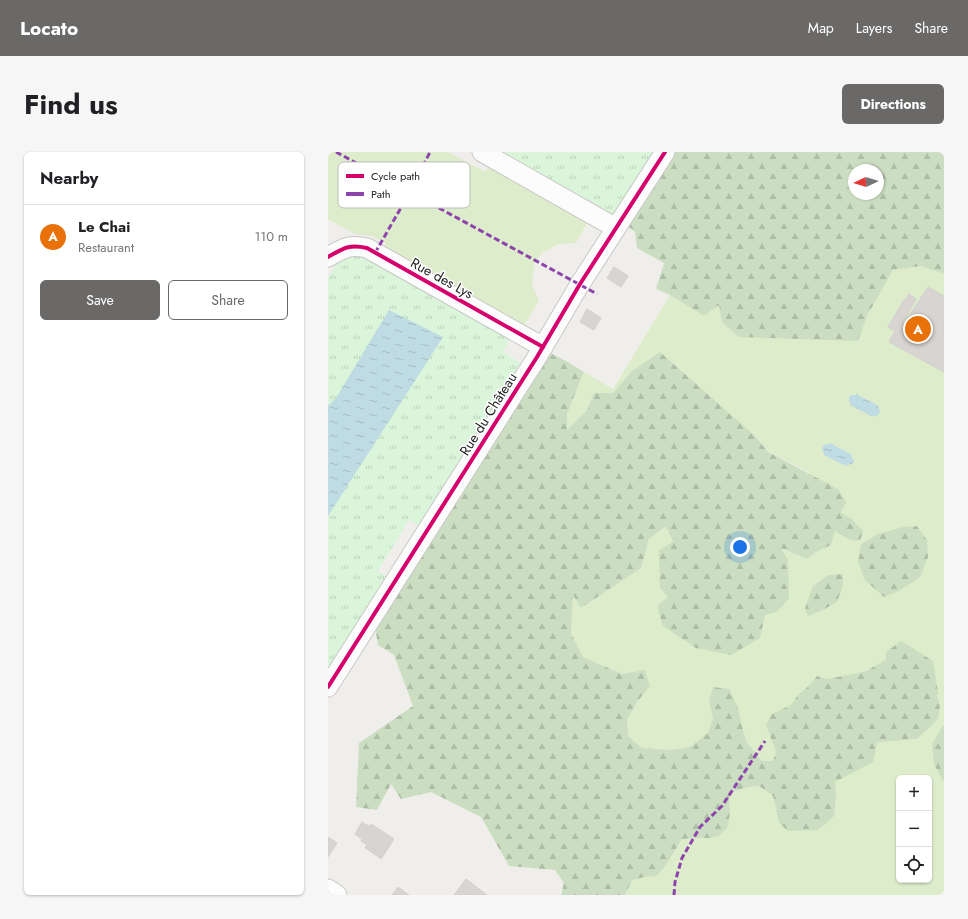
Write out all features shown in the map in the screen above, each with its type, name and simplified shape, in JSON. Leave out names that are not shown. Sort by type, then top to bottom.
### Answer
[{"type":"street","points":[[482,152],[616,228]]},
{"type":"street","name":"Rue du Château","points":[[328,687],[543,347],[580,284],[665,152]]},
{"type":"street","name":"Rue des Lys","points":[[328,257],[347,247],[357,246],[367,248],[543,347]]},
{"type":"street","points":[[328,889],[337,895]]},
{"type":"green space","points":[[328,152],[448,152],[466,162],[338,162],[338,208],[470,208],[470,164],[485,172],[490,164],[588,222],[576,243],[558,244],[542,253],[534,264],[532,285],[539,301],[524,325],[383,250],[386,243],[371,236],[355,234],[328,219]]},
{"type":"green space","points":[[502,152],[655,152],[613,214]]},
{"type":"green space","points":[[655,152],[944,152],[944,274],[921,266],[893,270],[868,314],[858,341],[739,337],[722,322],[719,305],[704,316],[670,295],[656,289],[664,263],[637,248],[635,232],[613,214]]},
{"type":"green space","points":[[352,253],[512,336],[503,352],[521,363],[423,529],[409,520],[378,571],[392,580],[328,677],[328,278],[340,258]]},
{"type":"green space","points":[[921,266],[944,274],[944,895],[625,895],[632,880],[657,876],[666,865],[682,839],[711,838],[730,811],[729,797],[733,791],[759,786],[773,796],[779,823],[823,801],[854,753],[880,742],[917,739],[876,668],[854,674],[780,762],[762,761],[746,741],[742,726],[714,687],[709,700],[713,718],[708,733],[690,747],[670,750],[642,748],[628,736],[627,720],[637,702],[650,686],[645,671],[622,674],[583,657],[571,633],[573,594],[581,608],[641,568],[649,539],[666,525],[673,542],[765,615],[777,612],[781,548],[807,559],[816,552],[831,545],[835,530],[850,540],[859,541],[863,531],[852,519],[841,513],[809,473],[768,452],[755,436],[632,371],[613,393],[594,393],[587,410],[567,430],[567,414],[584,372],[613,389],[670,295],[704,316],[719,305],[858,341],[868,314],[893,270]]},
{"type":"green space","points":[[660,352],[755,436],[768,452],[838,489],[846,502],[841,513],[852,519],[863,531],[860,541],[850,540],[835,531],[831,545],[816,552],[807,559],[781,548],[788,560],[789,598],[777,612],[765,615],[760,638],[731,655],[696,648],[663,626],[657,606],[668,597],[660,588],[659,550],[673,542],[666,526],[649,539],[641,568],[581,608],[573,595],[571,633],[583,657],[622,674],[645,670],[650,686],[637,702],[627,720],[628,736],[642,748],[670,750],[690,747],[708,733],[713,718],[709,701],[713,687],[729,689],[738,708],[746,741],[762,761],[773,761],[776,752],[766,725],[772,714],[791,705],[798,695],[810,685],[817,676],[826,679],[866,671],[886,660],[886,652],[901,641],[933,661],[938,693],[937,696],[940,705],[938,719],[917,739],[877,743],[873,762],[835,782],[836,795],[834,816],[818,830],[788,831],[779,823],[773,796],[759,786],[748,787],[733,791],[729,797],[730,811],[728,827],[720,835],[711,838],[682,839],[666,865],[657,876],[632,880],[625,895],[561,895],[564,883],[555,870],[509,866],[481,817],[431,792],[401,799],[391,784],[377,810],[356,807],[359,743],[413,706],[394,655],[378,645],[375,627],[542,368],[550,353],[584,372],[567,414],[567,430],[587,410],[594,393],[613,393],[632,371]]},
{"type":"green space","points":[[917,526],[927,540],[928,557],[920,577],[899,591],[884,597],[865,580],[858,562],[861,544],[878,534],[903,527]]},
{"type":"green space","points":[[843,574],[843,585],[837,602],[808,616],[805,608],[813,586],[828,575]]},
{"type":"green space","points":[[944,726],[944,780],[942,780],[934,764],[932,744]]},
{"type":"water","points":[[389,310],[443,337],[328,516],[328,406],[336,398]]},
{"type":"water","points":[[856,394],[879,406],[879,414],[873,417],[850,405],[849,398],[851,395]]},
{"type":"water","points":[[830,443],[852,455],[851,456],[854,461],[852,464],[846,466],[824,455],[822,449],[823,446]]},
{"type":"building","points":[[614,267],[628,276],[621,287],[607,278]]},
{"type":"building","points":[[928,287],[944,296],[944,372],[889,342],[895,331],[888,327],[904,300],[905,301],[909,294],[916,299],[902,324],[903,325]]},
{"type":"building","points":[[587,309],[601,318],[594,330],[580,322]]},
{"type":"building","points":[[362,822],[370,827],[371,824],[394,839],[381,859],[373,853],[375,850],[361,841],[362,839],[355,834]]},
{"type":"building","points":[[328,837],[337,843],[328,857]]},
{"type":"building","points":[[367,845],[375,850],[373,853],[365,848]]},
{"type":"building","points":[[466,879],[487,895],[454,895]]},
{"type":"building","points":[[398,887],[409,895],[392,895]]},
{"type":"marked path","points":[[336,152],[354,162]]},
{"type":"marked path","points":[[425,162],[430,152]]},
{"type":"marked path","points":[[375,253],[401,208]]},
{"type":"marked path","points":[[439,208],[597,294]]},
{"type":"marked path","points":[[674,895],[675,882],[682,858],[700,827],[722,806],[765,741]]},
{"type":"cycle path","points":[[328,687],[537,357],[580,284],[665,152]]},
{"type":"cycle path","points":[[328,257],[338,251],[351,247],[356,246],[367,248],[543,347]]},
{"type":"place","name":"Le Chai","points":[[918,329]]}]
